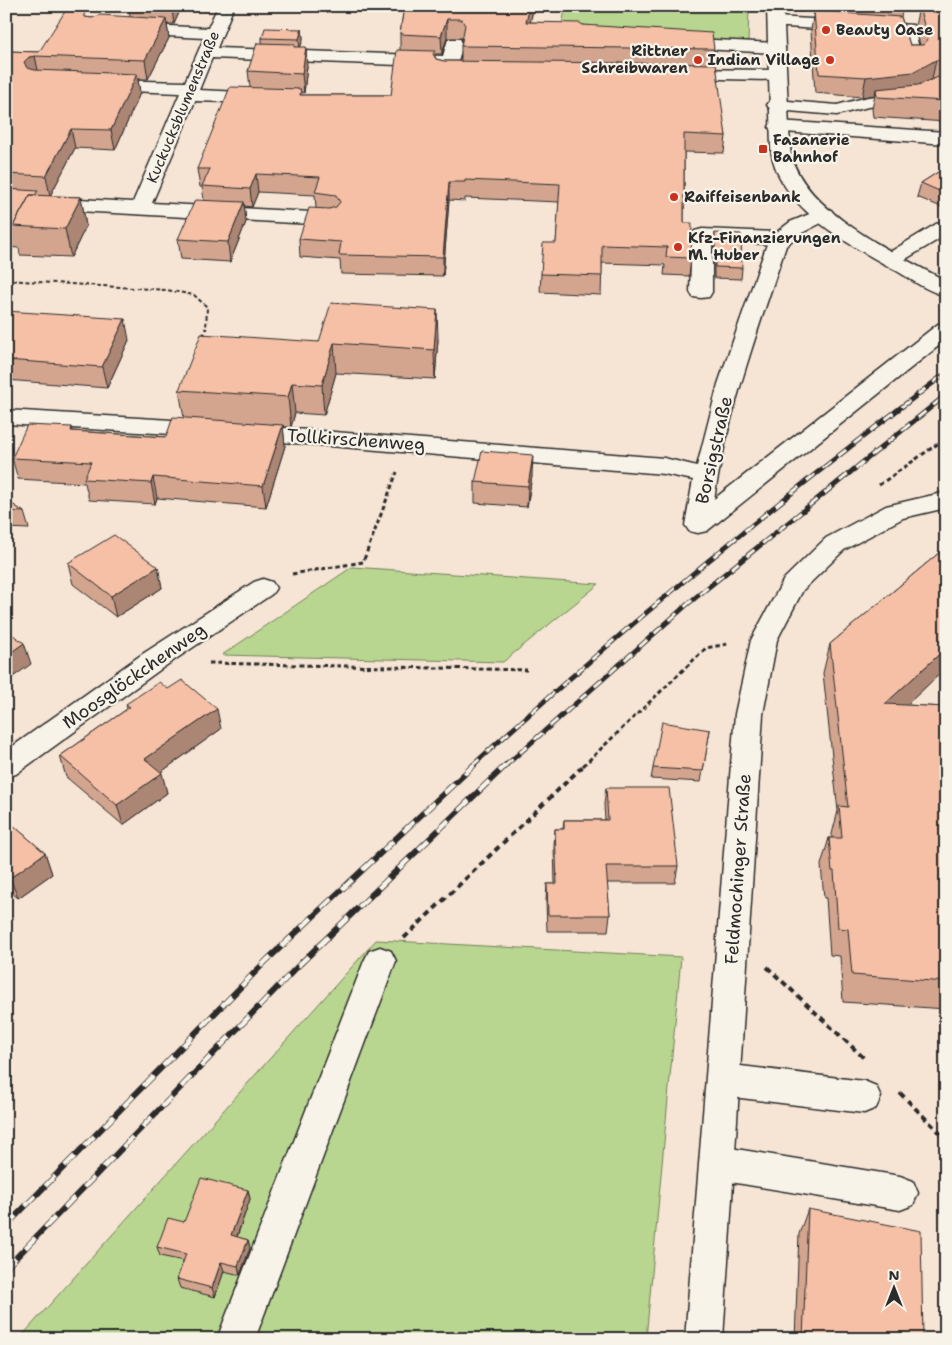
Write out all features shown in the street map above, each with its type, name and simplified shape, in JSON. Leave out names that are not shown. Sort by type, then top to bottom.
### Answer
[{"type":"street","name":"Kuckucksblumenstraße","points":[[140,208],[226,6]]},
{"type":"street","points":[[913,59],[907,29],[776,14],[776,105],[783,166],[791,181],[800,195],[824,214],[892,259],[946,290]]},
{"type":"street","points":[[117,28],[215,33]]},
{"type":"street","points":[[657,42],[776,48]]},
{"type":"street","points":[[207,53],[452,62],[454,43]]},
{"type":"street","points":[[444,71],[464,71]]},
{"type":"street","points":[[659,74],[776,75]]},
{"type":"street","points":[[86,84],[278,98]]},
{"type":"street","points":[[776,105],[837,110],[868,102],[914,98],[939,85],[946,85]]},
{"type":"street","points":[[778,127],[946,138]]},
{"type":"street","points":[[6,201],[330,219]]},
{"type":"street","points":[[701,292],[702,235],[781,238],[791,229],[824,214]]},
{"type":"street","points":[[892,259],[943,228]]},
{"type":"street","name":"Borsigstraße","points":[[781,238],[734,369],[704,475],[698,525],[946,329]]},
{"type":"street","name":"Tollkirschenweg","points":[[6,417],[408,444],[664,466],[704,475]]},
{"type":"street","name":"Feldmochinger Straße","points":[[704,1339],[724,1080],[732,934],[750,714],[764,640],[794,585],[835,544],[895,512],[946,500]]},
{"type":"street","name":"Moosglöckchenweg","points":[[6,766],[151,662],[263,588]]},
{"type":"street","points":[[236,1339],[380,960]]},
{"type":"street","points":[[724,1080],[880,1093]]},
{"type":"street","points":[[718,1163],[900,1193]]},
{"type":"path","points":[[6,280],[167,290],[194,295],[207,307],[207,327],[201,343]]},
{"type":"path","points":[[895,512],[878,486],[946,438]]},
{"type":"path","points":[[263,588],[295,573],[363,562],[408,444]]},
{"type":"path","points":[[380,960],[706,648],[734,643]]},
{"type":"path","points":[[151,662],[527,670]]},
{"type":"path","points":[[732,934],[867,1062]]},
{"type":"path","points":[[880,1093],[946,1139]]},
{"type":"green space","points":[[566,6],[749,6],[748,44],[560,33]]},
{"type":"green space","points":[[352,567],[599,584],[503,662],[222,655]]},
{"type":"green space","points":[[376,940],[681,957],[646,1339],[19,1339]]},
{"type":"building","points":[[130,6],[174,6],[172,10],[129,8]]},
{"type":"building","points":[[404,6],[530,6],[526,22],[580,23],[583,25],[712,33],[714,49],[461,46],[465,25],[461,19],[447,19],[441,36],[400,34]]},
{"type":"building","points":[[919,7],[946,8],[946,59],[936,60],[914,72],[866,77],[819,74],[814,11],[901,17],[910,45],[923,45],[928,39]]},
{"type":"building","points":[[66,10],[84,11],[85,17],[92,18],[100,15],[166,19],[145,60],[29,57],[24,62],[27,68],[35,70],[137,74],[111,130],[71,129],[46,176],[6,174],[6,51],[39,52]]},
{"type":"building","points":[[265,28],[302,29],[299,39],[262,38]]},
{"type":"building","points":[[257,43],[294,44],[294,47],[306,47],[302,74],[248,71]]},
{"type":"building","points":[[397,50],[435,51],[433,54],[436,59],[444,61],[716,64],[726,136],[684,134],[684,223],[692,223],[691,258],[666,257],[667,247],[602,245],[602,276],[541,274],[543,243],[556,243],[560,184],[465,180],[465,182],[449,182],[443,257],[339,255],[341,242],[299,239],[309,208],[329,209],[336,207],[340,202],[336,195],[315,192],[320,177],[256,174],[250,189],[202,186],[210,169],[197,169],[230,87],[301,89],[300,95],[391,95]]},
{"type":"building","points":[[946,74],[946,101],[877,97],[876,89],[918,85]]},
{"type":"building","points":[[946,167],[946,194],[921,183]]},
{"type":"building","points":[[6,189],[38,191],[35,195],[30,195],[14,227],[6,227]]},
{"type":"building","points":[[30,195],[81,197],[65,229],[13,226]]},
{"type":"building","points":[[195,200],[244,202],[228,242],[178,239]]},
{"type":"building","points":[[715,233],[741,234],[742,268],[715,267]]},
{"type":"building","points":[[331,303],[437,310],[434,350],[334,343],[322,385],[292,383],[288,397],[179,390],[201,334],[319,342]]},
{"type":"building","points":[[6,311],[125,319],[102,367],[6,360]]},
{"type":"building","points":[[173,417],[283,425],[263,486],[153,477],[151,483],[84,479],[91,462],[12,458],[27,425],[72,427],[71,431],[166,437]]},
{"type":"building","points":[[482,451],[533,455],[528,486],[475,482]]},
{"type":"building","points":[[6,500],[24,512],[6,511]]},
{"type":"building","points":[[114,535],[158,567],[111,596],[68,563]]},
{"type":"building","points":[[946,547],[946,648],[885,704],[946,707],[946,778],[944,777],[946,783],[946,982],[852,975],[848,929],[838,928],[834,871],[832,871],[829,838],[842,838],[839,806],[848,807],[830,644]]},
{"type":"building","points":[[6,630],[24,643],[6,656]]},
{"type":"building","points":[[182,680],[217,709],[145,759],[162,773],[117,805],[60,756],[130,707],[126,704],[159,682],[168,689]]},
{"type":"building","points":[[662,722],[710,730],[703,771],[653,768]]},
{"type":"building","points":[[606,788],[669,788],[678,866],[606,866],[610,915],[548,915],[547,884],[557,884],[555,829],[564,829],[564,820],[608,820]]},
{"type":"building","points":[[6,819],[45,853],[10,878],[6,875]]},
{"type":"building","points":[[201,1178],[248,1190],[231,1235],[248,1240],[238,1266],[221,1262],[212,1288],[177,1279],[186,1254],[157,1247],[168,1218],[184,1222]]},
{"type":"building","points":[[808,1209],[921,1231],[923,1339],[803,1339]]},
{"type":"railway","points":[[472,766],[587,663],[704,564],[824,467],[946,373]]},
{"type":"railway","points":[[505,766],[690,602],[946,395]]},
{"type":"railway","points":[[6,1226],[267,960],[474,765]]},
{"type":"railway","points":[[6,1268],[300,964],[506,765]]},
{"type":"place","name":"Beauty Oase","points":[[826,30]]},
{"type":"place","name":"Rittner Schreibwaren","points":[[698,60]]},
{"type":"place","name":"Indian Village","points":[[830,60]]},
{"type":"place","name":"Fasanerie Bahnhof","points":[[763,149]]},
{"type":"place","name":"Raiffeisenbank","points":[[674,197]]},
{"type":"place","name":"Kfz-Finanzierungen M. Huber","points":[[678,247]]}]
